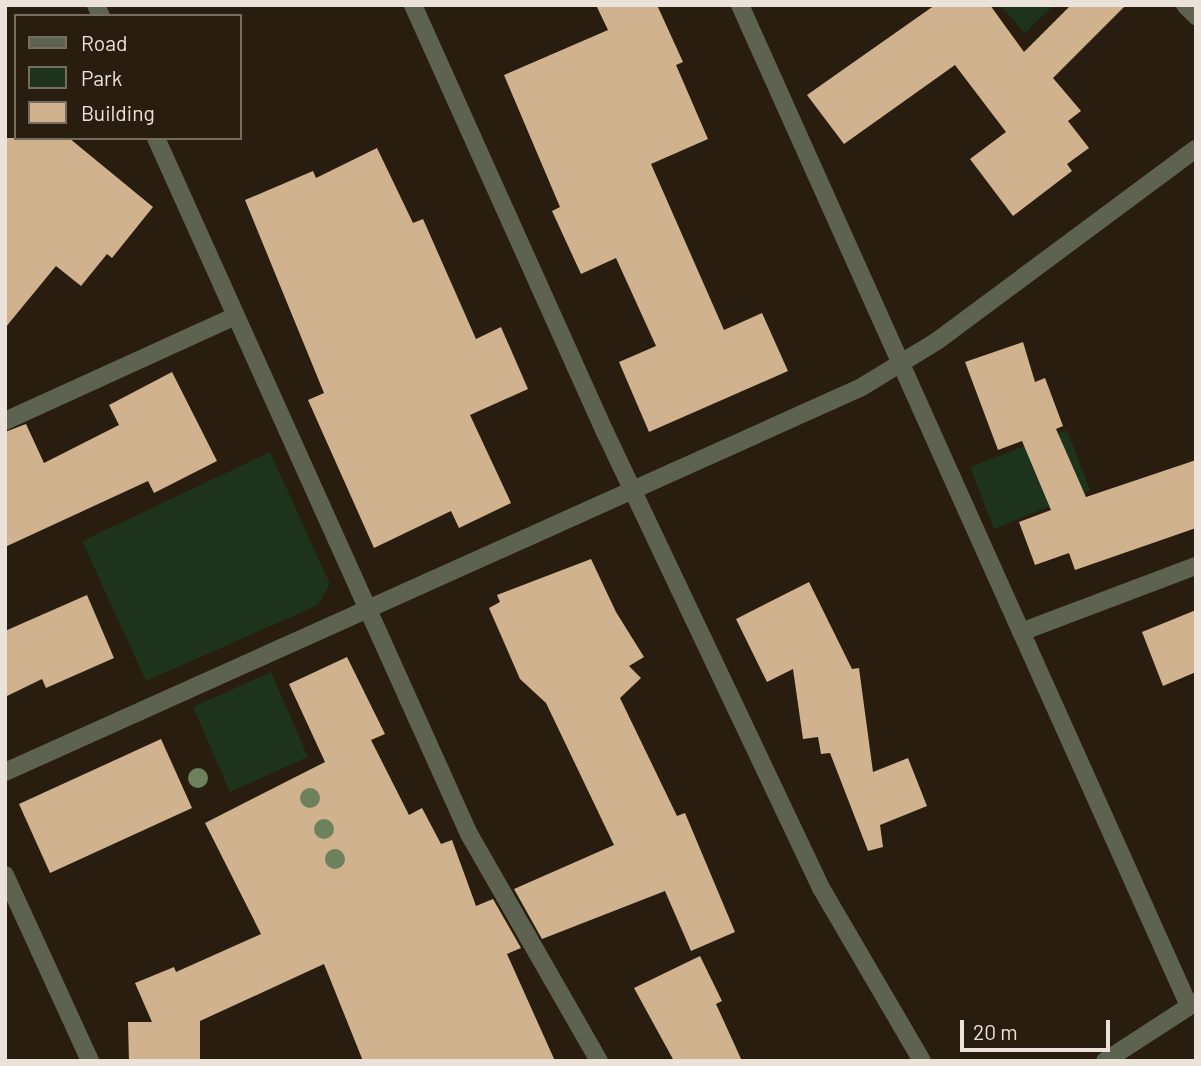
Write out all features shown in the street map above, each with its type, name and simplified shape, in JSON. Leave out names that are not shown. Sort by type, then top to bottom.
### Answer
[{"type":"street","points":[[413,5],[632,489],[821,888],[922,1061]]},
{"type":"street","points":[[740,5],[1021,632],[1192,1004],[1105,1061]]},
{"type":"street","points":[[1185,5],[1196,16]]},
{"type":"street","points":[[157,140],[469,834],[598,1061]]},
{"type":"street","points":[[5,772],[860,388],[900,363],[1196,149]]},
{"type":"street","points":[[5,421],[235,316]]},
{"type":"street","points":[[1021,632],[1196,566]]},
{"type":"street","points":[[5,874],[90,1061]]},
{"type":"green space","points":[[1000,5],[1054,5],[1025,33]]},
{"type":"green space","points":[[1067,430],[1090,490],[994,529],[970,467]]},
{"type":"green space","points":[[270,452],[330,584],[318,605],[146,681],[82,541]]},
{"type":"green space","points":[[271,672],[308,757],[230,792],[193,707]]},
{"type":"building","points":[[596,5],[657,5],[683,62],[676,65],[708,139],[651,164],[724,330],[762,313],[788,371],[649,432],[619,362],[656,346],[616,258],[581,274],[552,211],[560,207],[504,75],[608,30]]},
{"type":"building","points":[[935,5],[990,5],[1024,52],[1071,5],[1126,5],[1053,78],[1081,111],[1068,121],[1089,148],[1067,164],[1072,171],[1013,216],[970,159],[1006,132],[955,65],[844,144],[807,95]]},
{"type":"building","points":[[5,138],[71,140],[153,207],[112,258],[107,254],[81,286],[56,266],[5,328]]},
{"type":"building","points":[[377,148],[413,223],[423,219],[476,339],[501,327],[528,389],[470,415],[511,503],[459,528],[451,511],[374,548],[308,400],[324,393],[245,200],[313,171],[316,178]]},
{"type":"building","points":[[1023,342],[1035,382],[1045,378],[1063,426],[1056,429],[1086,497],[1196,460],[1196,528],[1075,570],[1069,553],[1035,565],[1019,522],[1051,510],[1022,441],[998,450],[965,362]]},
{"type":"building","points":[[172,372],[217,461],[154,493],[148,481],[5,547],[5,432],[26,424],[44,463],[119,425],[109,405]]},
{"type":"building","points":[[591,559],[616,612],[644,657],[629,666],[641,678],[620,698],[677,816],[685,813],[735,932],[691,951],[665,891],[542,939],[514,889],[614,845],[546,703],[520,679],[489,608],[500,602],[497,595]]},
{"type":"building","points":[[809,582],[852,669],[859,668],[873,772],[908,758],[927,806],[880,825],[883,847],[868,851],[830,753],[821,754],[818,737],[803,739],[793,669],[767,682],[736,619]]},
{"type":"building","points":[[87,595],[114,658],[46,688],[42,679],[5,697],[5,631]]},
{"type":"building","points":[[1196,610],[1196,672],[1163,686],[1142,632]]},
{"type":"building","points":[[347,657],[385,734],[371,740],[409,815],[422,808],[441,844],[452,840],[476,906],[493,899],[521,948],[507,954],[555,1061],[363,1061],[324,964],[200,1021],[200,1061],[129,1061],[128,1022],[152,1022],[135,983],[174,967],[176,972],[261,934],[205,823],[325,762],[289,684]]},
{"type":"building","points":[[161,739],[192,808],[50,873],[19,804]]},
{"type":"building","points":[[700,956],[722,1001],[716,1004],[742,1061],[674,1061],[634,988]]}]
